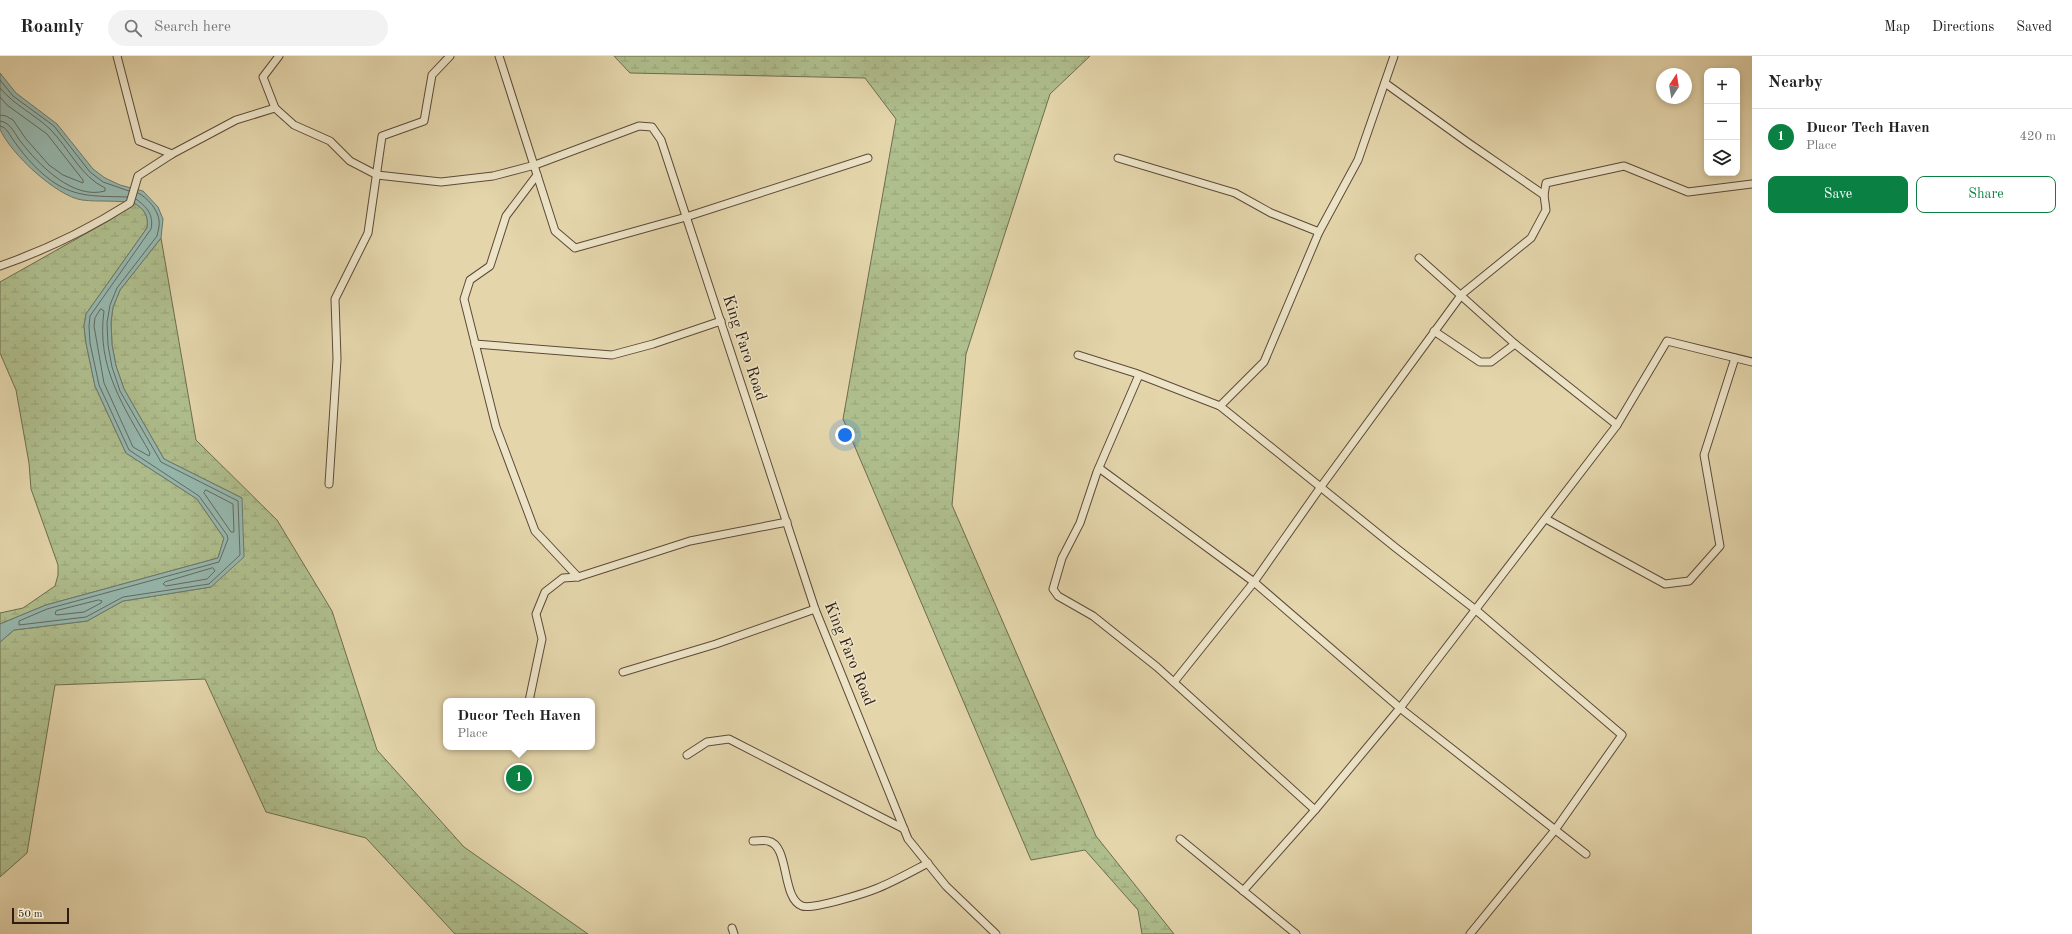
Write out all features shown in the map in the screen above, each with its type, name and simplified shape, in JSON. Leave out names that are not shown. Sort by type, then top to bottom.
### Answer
[{"type":"street","points":[[117,56],[140,141],[172,154]]},
{"type":"street","points":[[0,266],[40,252],[107,218],[130,203],[138,176],[172,154],[236,120],[275,108],[262,77],[279,56]]},
{"type":"street","points":[[329,484],[337,359],[335,299],[368,233],[382,136],[424,122],[432,75],[450,56]]},
{"type":"street","points":[[500,56],[555,231],[576,248],[686,217],[868,158]]},
{"type":"street","points":[[1220,406],[1264,362],[1319,232],[1358,160],[1394,56]]},
{"type":"street","points":[[1385,83],[1544,195]]},
{"type":"street","name":"King Faro Road","points":[[275,108],[294,125],[330,141],[350,161],[376,175],[441,182],[493,176],[535,165],[639,126],[652,127],[661,140],[815,610],[908,839],[946,886],[996,934]]},
{"type":"street","points":[[1118,158],[1235,193],[1271,213],[1319,232]]},
{"type":"street","points":[[1174,682],[1254,582],[1320,488],[1462,294],[1531,238],[1546,210],[1544,195],[1546,183],[1624,166],[1688,192],[1752,184]]},
{"type":"street","points":[[537,176],[506,216],[490,266],[470,280],[464,299],[496,427],[535,531],[578,577]]},
{"type":"street","points":[[1419,258],[1462,294],[1515,344],[1617,425]]},
{"type":"street","points":[[475,344],[612,355],[653,344],[720,321]]},
{"type":"street","points":[[1434,331],[1480,362],[1490,362],[1515,344]]},
{"type":"street","points":[[1243,891],[1315,810],[1400,708],[1476,610],[1617,425],[1667,341],[1752,362]]},
{"type":"street","points":[[1078,354],[1139,375],[1220,406],[1320,488],[1476,610],[1622,735],[1555,830],[1470,934]]},
{"type":"street","points":[[1546,519],[1665,584],[1688,581],[1720,546],[1704,455],[1735,358]]},
{"type":"street","points":[[1139,375],[1099,468],[1080,524],[1062,558],[1053,589],[1058,596],[1094,616],[1174,682],[1315,810]]},
{"type":"street","points":[[1099,468],[1254,582],[1400,708],[1586,854]]},
{"type":"street","points":[[529,698],[542,639],[536,614],[546,592],[563,578],[578,577],[690,541],[786,522]]},
{"type":"street","points":[[623,672],[716,644],[815,610]]},
{"type":"street","points":[[688,755],[707,742],[730,739],[904,828]]},
{"type":"street","points":[[1180,839],[1296,934]]},
{"type":"street","points":[[753,841],[769,841],[779,848],[792,893],[795,900],[801,906],[813,907],[878,889],[928,863]]},
{"type":"green space","points":[[614,56],[1090,56],[1050,94],[966,354],[952,505],[1096,836],[1174,934],[1142,934],[1138,910],[1085,850],[1031,860],[843,419],[896,119],[865,78],[630,73]]},
{"type":"green space","points":[[134,203],[145,213],[147,228],[86,314],[84,326],[86,343],[95,386],[126,453],[197,499],[224,538],[218,558],[46,605],[0,624],[0,613],[23,608],[55,586],[58,575],[58,565],[31,489],[29,463],[16,390],[0,353],[0,282],[110,220]]},
{"type":"green space","points":[[161,238],[196,440],[277,520],[332,611],[377,750],[464,847],[588,934],[455,934],[366,838],[266,812],[205,679],[55,685],[27,853],[0,877],[0,642],[14,630],[87,621],[123,601],[211,587],[242,498],[164,459],[124,389],[116,366],[112,345],[111,322],[113,307],[120,290]]},
{"type":"water","points":[[0,73],[16,93],[57,124],[93,169],[105,178],[120,185],[143,191],[158,207],[163,219],[161,238],[120,290],[113,307],[111,322],[112,345],[116,366],[124,389],[164,459],[242,498],[244,557],[211,587],[123,601],[87,621],[14,630],[0,642],[0,624],[46,605],[218,558],[224,538],[197,499],[126,453],[95,386],[86,343],[84,326],[86,314],[147,228],[145,213],[134,203],[82,200],[71,197],[47,182],[23,161],[5,139],[0,129]]},
{"type":"place","name":"Ducor Tech Haven","points":[[519,778]]}]
